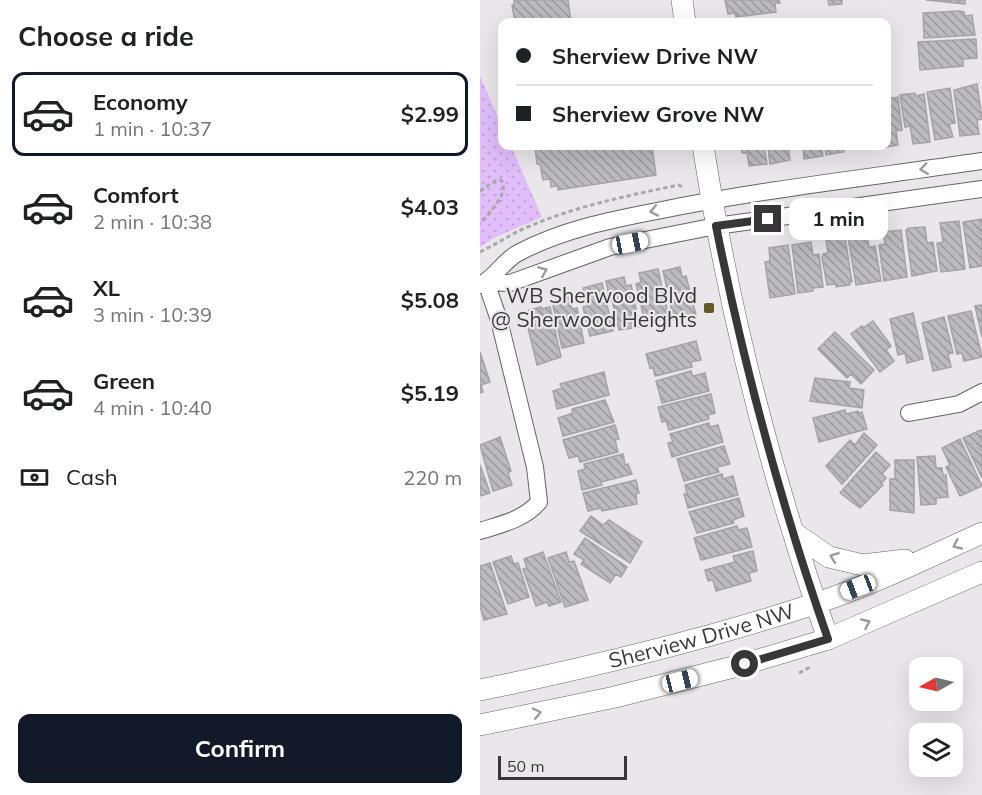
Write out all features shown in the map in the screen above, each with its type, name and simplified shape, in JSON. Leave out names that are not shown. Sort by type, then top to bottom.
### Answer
[{"type":"street","points":[[682,0],[684,18]]},
{"type":"street","points":[[704,150],[716,226],[755,399],[815,603],[828,639]]},
{"type":"street","points":[[483,284],[502,264],[517,254],[550,239],[619,218],[711,200],[982,161]]},
{"type":"street","points":[[483,284],[510,283],[610,247],[716,226],[982,189]]},
{"type":"street","points":[[480,531],[521,517],[539,502],[535,466],[499,320],[483,284]]},
{"type":"street","points":[[909,413],[959,404],[982,392]]},
{"type":"street","points":[[795,533],[829,557],[863,566],[933,556]]},
{"type":"street","name":"Sherview Drive NW","points":[[480,690],[557,674],[676,644],[815,603],[933,556],[982,533]]},
{"type":"street","name":"Sherview Drive NW","points":[[480,725],[615,697],[745,664],[828,639],[982,572]]},
{"type":"path","points":[[480,191],[495,181],[501,180],[504,183],[503,191],[496,204],[480,224]]},
{"type":"path","points":[[798,674],[812,666]]},
{"type":"shaded area","points":[[480,76],[498,118],[498,150],[513,150],[542,217],[496,237],[480,247]]},
{"type":"building","points":[[514,0],[568,0],[570,18],[514,18],[512,5],[514,5]]},
{"type":"building","points":[[725,0],[779,0],[780,3],[775,3],[776,12],[736,17],[735,13],[728,14]]},
{"type":"building","points":[[828,0],[842,0],[842,4],[829,5]]},
{"type":"building","points":[[926,0],[965,0],[965,4]]},
{"type":"building","points":[[964,12],[965,16],[972,15],[975,35],[924,38],[923,13]]},
{"type":"building","points":[[976,39],[977,58],[963,59],[963,66],[920,70],[918,42]]},
{"type":"building","points":[[977,84],[982,119],[977,120],[979,134],[960,136],[954,90]]},
{"type":"building","points":[[950,88],[955,123],[949,124],[953,137],[935,140],[927,92]]},
{"type":"building","points":[[915,93],[915,96],[924,94],[930,142],[913,144],[910,126],[905,127],[900,95]]},
{"type":"building","points":[[898,97],[902,130],[896,131],[898,145],[891,146],[891,98]]},
{"type":"building","points":[[535,150],[653,150],[656,175],[558,190],[558,186],[551,187],[550,179],[543,180],[540,164],[537,164]]},
{"type":"building","points":[[742,150],[765,150],[767,164],[749,166],[747,153],[742,153]]},
{"type":"building","points":[[768,150],[788,150],[790,160],[770,164]]},
{"type":"building","points":[[803,150],[822,150],[823,156],[804,159]]},
{"type":"building","points":[[825,150],[844,150],[844,152],[826,155]]},
{"type":"building","points":[[982,219],[982,266],[970,268],[963,222]]},
{"type":"building","points":[[959,221],[965,269],[941,272],[937,243],[943,242],[940,223]]},
{"type":"building","points":[[925,227],[927,243],[933,242],[937,271],[912,276],[906,230]]},
{"type":"building","points":[[901,230],[907,277],[884,281],[879,245],[885,244],[883,232]]},
{"type":"building","points":[[867,234],[869,247],[875,246],[881,281],[856,285],[848,237]]},
{"type":"building","points":[[845,237],[852,282],[849,282],[850,285],[836,287],[836,284],[827,285],[822,258],[823,254],[828,253],[826,240]]},
{"type":"building","points":[[811,242],[813,255],[819,254],[823,287],[798,293],[792,245]]},
{"type":"building","points":[[788,245],[795,294],[770,298],[765,262],[770,261],[769,248]]},
{"type":"building","points":[[680,267],[682,277],[686,276],[696,315],[674,320],[663,271]]},
{"type":"building","points":[[658,269],[669,318],[645,323],[636,284],[641,282],[639,273]]},
{"type":"building","points":[[624,277],[626,286],[631,285],[640,327],[619,330],[606,281]]},
{"type":"building","points":[[602,283],[613,331],[590,336],[583,307],[587,306],[583,288]]},
{"type":"building","points":[[569,297],[572,309],[577,308],[584,343],[562,348],[552,301]]},
{"type":"building","points":[[982,305],[982,337],[975,306]]},
{"type":"building","points":[[541,307],[541,309],[550,307],[561,357],[537,365],[527,323],[532,322],[529,310]]},
{"type":"building","points":[[971,311],[982,357],[964,361],[962,353],[957,354],[948,316]]},
{"type":"building","points":[[913,313],[923,359],[907,363],[905,353],[898,355],[890,319]]},
{"type":"building","points":[[944,317],[953,353],[948,354],[951,367],[933,371],[922,323]]},
{"type":"building","points":[[873,321],[891,346],[886,350],[894,361],[880,372],[851,334]]},
{"type":"building","points":[[835,332],[874,370],[861,384],[851,374],[847,378],[818,349]]},
{"type":"building","points":[[696,341],[701,360],[691,362],[692,367],[655,376],[646,354]]},
{"type":"building","points":[[480,352],[490,382],[481,385],[483,392],[480,393]]},
{"type":"building","points":[[691,371],[693,376],[705,373],[709,391],[662,403],[656,381]]},
{"type":"building","points":[[604,372],[609,395],[557,409],[553,391],[562,388],[560,384]]},
{"type":"building","points":[[815,378],[850,382],[849,388],[864,390],[862,408],[810,401]]},
{"type":"building","points":[[711,394],[715,413],[708,415],[709,419],[669,430],[666,421],[662,422],[658,407]]},
{"type":"building","points":[[605,400],[614,422],[563,436],[558,418],[573,413],[572,409]]},
{"type":"building","points":[[845,410],[846,414],[862,412],[867,429],[819,442],[813,418]]},
{"type":"building","points":[[709,423],[710,427],[718,425],[723,442],[672,457],[668,443],[673,442],[670,434]]},
{"type":"building","points":[[615,425],[619,439],[615,440],[618,452],[580,462],[578,456],[569,458],[563,440]]},
{"type":"building","points":[[982,431],[982,478],[963,438]]},
{"type":"building","points":[[864,433],[877,445],[842,484],[826,466],[850,440],[855,445]]},
{"type":"building","points":[[500,437],[511,471],[508,473],[512,485],[493,491],[480,445]]},
{"type":"building","points":[[960,439],[982,486],[960,496],[946,467],[950,465],[942,448]]},
{"type":"building","points":[[724,446],[730,464],[717,467],[719,472],[684,481],[677,459]]},
{"type":"building","points":[[876,452],[890,465],[882,474],[886,478],[881,484],[883,485],[860,508],[840,493]]},
{"type":"building","points":[[623,454],[625,465],[628,464],[632,474],[601,482],[602,485],[582,490],[578,471],[585,469],[584,464]]},
{"type":"building","points":[[935,456],[936,468],[942,468],[943,476],[946,475],[948,497],[936,498],[936,504],[921,505],[917,457]]},
{"type":"building","points":[[895,460],[914,460],[914,513],[890,510],[890,479],[895,479]]},
{"type":"building","points":[[480,465],[490,493],[480,496]]},
{"type":"building","points":[[722,474],[723,479],[733,476],[738,495],[688,508],[684,494],[687,494],[685,485]]},
{"type":"building","points":[[636,480],[639,493],[636,494],[637,504],[602,511],[601,508],[588,511],[583,493]]},
{"type":"building","points":[[739,498],[744,516],[733,520],[734,523],[697,533],[689,512]]},
{"type":"building","points":[[591,516],[603,525],[609,520],[642,542],[630,563],[580,531]]},
{"type":"building","points":[[737,526],[738,530],[747,528],[752,547],[701,560],[694,538]]},
{"type":"building","points":[[585,538],[627,567],[621,577],[616,574],[610,583],[581,564],[584,560],[574,554]]},
{"type":"building","points":[[753,551],[757,571],[749,573],[751,581],[716,591],[713,580],[708,581],[705,570],[735,562],[733,556]]},
{"type":"building","points":[[543,552],[561,602],[549,606],[547,602],[536,606],[523,569],[527,568],[524,559]]},
{"type":"building","points":[[566,552],[569,562],[574,561],[588,600],[565,607],[548,558]]},
{"type":"building","points":[[511,556],[514,564],[518,563],[529,597],[508,604],[493,562]]},
{"type":"building","points":[[490,563],[507,614],[484,620],[480,606],[480,566]]},
{"type":"place","name":"WB Sherwood Blvd @ Sherwood Heights","points":[[709,308]]},
{"type":"route","points":[[745,664],[828,639],[815,603],[755,399],[726,279],[716,226],[768,219]]}]
